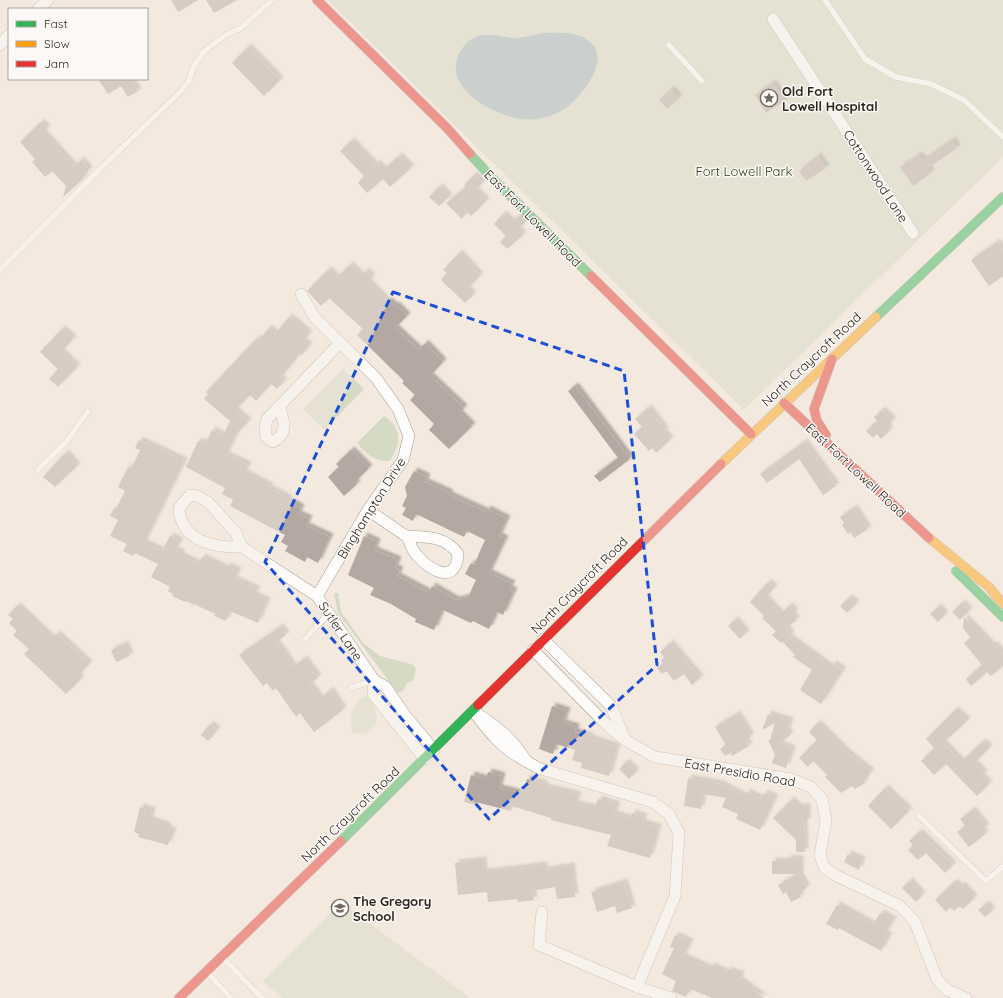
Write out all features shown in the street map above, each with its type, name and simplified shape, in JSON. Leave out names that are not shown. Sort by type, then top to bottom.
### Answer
[{"type":"main road","name":"East Fort Lowell Road","points":[[318,0],[447,128],[492,178],[752,434]]},
{"type":"main road","name":"North Craycroft Road","points":[[179,998],[425,759],[543,639],[752,434],[1003,197]]},
{"type":"main road","points":[[833,357],[814,409],[817,421],[838,453]]},
{"type":"main road","name":"East Fort Lowell Road","points":[[784,403],[928,537],[989,587],[1003,604]]},
{"type":"main road","name":"East Fort Lowell Road","points":[[928,537],[949,564],[1003,617]]},
{"type":"street","points":[[39,8],[48,0]]},
{"type":"street","name":"Cottonwood Lane","points":[[773,19],[913,233]]},
{"type":"street","points":[[0,45],[8,36]]},
{"type":"street","name":"Binghampton Drive","points":[[301,294],[315,318],[376,378],[398,409],[409,436],[403,460],[368,510],[317,596]]},
{"type":"street","points":[[279,406],[340,343]]},
{"type":"street","name":"Sutler Lane","points":[[242,547],[236,533],[208,502],[197,496],[190,495],[185,500],[180,508],[182,523],[200,541],[215,546],[242,547],[317,596],[374,680],[386,687],[405,715],[434,750]]},
{"type":"street","points":[[368,510],[406,536],[413,550],[431,568],[444,573],[450,572],[454,568],[458,554],[454,547],[433,537],[406,536]]},
{"type":"street","points":[[543,639],[611,706],[625,740]]},
{"type":"street","name":"East Presidio Road","points":[[533,650],[606,724],[625,740],[655,757],[791,779],[811,786],[822,799],[826,821],[820,855],[824,867],[836,875],[900,906],[915,922],[938,979],[947,990],[966,998]]},
{"type":"street","name":"Sutler Lane","points":[[374,680],[373,694],[425,759]]},
{"type":"street","points":[[473,711],[490,733],[510,753],[538,768],[653,802],[669,814],[679,833],[674,896],[637,987]]},
{"type":"street","points":[[542,912],[539,945],[637,987],[671,998]]},
{"type":"lane","points":[[0,270],[104,165],[179,93],[189,81],[192,68],[203,52],[226,35],[240,28],[272,0]]},
{"type":"lane","points":[[825,0],[865,59],[896,77],[931,84],[964,100],[1003,136]]},
{"type":"lane","points":[[669,45],[702,81]]},
{"type":"lane","points":[[38,470],[68,441],[88,411]]},
{"type":"lane","points":[[305,639],[329,613]]},
{"type":"lane","points":[[351,688],[374,680]]},
{"type":"lane","points":[[919,816],[986,881],[1003,866]]},
{"type":"lane","points":[[222,957],[262,998]]},
{"type":"lane","points":[[206,972],[231,998]]},
{"type":"highlighted area","points":[[393,292],[624,371],[657,665],[489,819],[265,562]]},
{"type":"green space","name":"Fort Lowell Park","points":[[328,0],[1003,0],[1003,157],[744,410]]},
{"type":"green space","points":[[343,369],[364,389],[324,430],[303,409]]},
{"type":"green space","points":[[384,416],[390,420],[394,426],[398,437],[396,449],[389,461],[374,458],[357,443]]},
{"type":"green space","points":[[334,593],[338,593],[341,612],[364,644],[380,656],[414,665],[416,670],[413,680],[407,683],[403,691],[398,693],[338,613]]},
{"type":"green space","points":[[366,696],[376,709],[376,725],[367,734],[353,733],[351,719],[353,711],[360,698]]},
{"type":"green space","points":[[341,902],[470,998],[282,998],[263,981]]},
{"type":"water","points":[[543,33],[568,33],[585,38],[596,49],[598,58],[592,77],[586,87],[572,103],[559,112],[541,118],[515,118],[483,105],[468,93],[458,79],[456,72],[457,58],[460,51],[470,40],[483,35],[513,38]]},
{"type":"building","points":[[171,0],[198,0],[178,12]]},
{"type":"building","points":[[206,0],[237,0],[214,13]]},
{"type":"building","points":[[248,47],[280,80],[264,96],[232,63]]},
{"type":"building","points":[[99,80],[130,80],[138,91],[128,97],[121,86],[108,94]]},
{"type":"building","points":[[773,83],[785,101],[766,113],[755,95]]},
{"type":"building","points":[[671,89],[679,98],[667,109],[659,100]]},
{"type":"building","points":[[41,122],[47,129],[43,133],[74,167],[81,160],[89,170],[83,176],[84,178],[63,197],[66,186],[52,171],[45,177],[32,162],[35,159],[20,142]]},
{"type":"building","points":[[952,140],[957,148],[928,168],[931,173],[913,186],[900,167],[919,155],[923,160]]},
{"type":"building","points":[[351,141],[375,166],[377,163],[383,170],[399,156],[411,168],[390,187],[383,179],[367,193],[358,183],[364,176],[340,151]]},
{"type":"building","points":[[818,156],[826,168],[806,181],[799,171]]},
{"type":"building","points":[[474,175],[483,183],[475,190],[486,201],[471,216],[467,212],[462,219],[446,203],[466,187],[464,185]]},
{"type":"building","points":[[439,187],[449,197],[439,206],[429,197]]},
{"type":"building","points":[[503,214],[512,222],[518,216],[524,223],[518,230],[523,235],[507,249],[500,242],[506,236],[494,224]]},
{"type":"building","points":[[997,242],[1003,251],[1003,276],[989,286],[971,260]]},
{"type":"building","points":[[459,253],[480,276],[467,289],[473,295],[465,303],[441,280],[447,273],[443,270]]},
{"type":"building","points":[[350,265],[361,276],[366,271],[372,278],[368,282],[388,303],[389,301],[394,306],[396,305],[407,316],[395,328],[419,350],[425,343],[443,362],[430,376],[464,408],[459,413],[472,426],[449,449],[429,430],[434,424],[410,400],[415,395],[402,383],[404,381],[357,335],[363,329],[329,298],[321,306],[307,291],[328,270],[336,278]]},
{"type":"building","points":[[289,317],[309,334],[303,341],[309,346],[302,355],[300,354],[280,378],[284,381],[277,389],[271,384],[256,401],[250,395],[235,410],[248,422],[236,434],[226,455],[248,465],[244,473],[270,486],[268,488],[288,498],[287,500],[301,508],[298,514],[309,519],[306,526],[330,537],[318,563],[307,557],[305,562],[285,551],[288,546],[281,542],[285,535],[230,506],[233,500],[222,494],[225,488],[186,467],[198,441],[205,444],[212,430],[223,436],[230,421],[204,399],[208,394],[206,392],[257,338],[259,340],[269,328],[275,334]]},
{"type":"building","points":[[62,329],[73,339],[61,352],[77,367],[58,387],[49,379],[58,369],[40,352]]},
{"type":"building","points":[[575,386],[630,459],[600,482],[594,476],[618,458],[568,391]]},
{"type":"building","points":[[648,408],[665,430],[663,432],[670,440],[656,453],[652,448],[649,451],[634,434],[642,427],[635,419]]},
{"type":"building","points":[[882,410],[893,421],[887,426],[890,430],[881,439],[877,434],[873,438],[866,431],[877,421],[874,417]]},
{"type":"building","points":[[139,440],[184,461],[144,543],[162,551],[170,536],[180,541],[175,550],[181,553],[181,556],[198,564],[202,557],[226,569],[227,566],[238,571],[234,579],[257,590],[254,595],[267,601],[258,623],[230,611],[226,621],[214,616],[215,614],[194,604],[172,596],[173,594],[168,591],[170,587],[151,577],[158,564],[135,553],[133,556],[123,551],[127,544],[110,536],[118,520],[110,516],[114,508],[116,509],[125,491],[118,487],[128,467],[131,469],[140,450],[135,448]]},
{"type":"building","points":[[804,442],[836,486],[823,495],[799,459],[767,483],[760,474]]},
{"type":"building","points":[[351,450],[369,468],[355,482],[357,484],[344,496],[328,477],[339,467],[336,464]]},
{"type":"building","points":[[65,453],[77,466],[55,487],[43,477]]},
{"type":"building","points":[[414,471],[427,477],[425,482],[450,493],[449,495],[486,512],[487,509],[507,519],[499,536],[505,539],[489,573],[512,584],[509,589],[514,591],[503,615],[497,612],[489,629],[473,621],[471,623],[443,610],[434,630],[415,622],[416,619],[391,604],[370,595],[374,588],[348,575],[364,536],[377,542],[374,550],[398,560],[395,568],[400,570],[397,576],[429,593],[432,586],[456,600],[468,597],[476,580],[465,574],[471,563],[474,565],[485,540],[467,531],[464,537],[416,514],[413,521],[402,515],[406,508],[402,506],[407,496],[405,487]]},
{"type":"building","points":[[854,508],[868,529],[854,538],[850,532],[848,534],[842,525],[844,523],[840,517]]},
{"type":"building","points":[[768,582],[774,588],[765,598],[780,614],[789,606],[795,612],[792,615],[797,620],[786,628],[791,634],[788,637],[831,668],[833,664],[843,670],[821,704],[800,690],[812,670],[793,657],[795,655],[783,642],[781,643],[772,635],[776,631],[762,618],[764,616],[750,602]]},
{"type":"building","points":[[849,598],[856,604],[847,613],[840,606]]},
{"type":"building","points":[[962,603],[969,611],[960,620],[952,612]]},
{"type":"building","points":[[17,606],[52,639],[57,634],[89,664],[78,676],[81,679],[66,694],[24,654],[29,649],[13,635],[17,631],[9,623],[13,619],[8,615]]},
{"type":"building","points":[[938,607],[945,615],[938,622],[930,614]]},
{"type":"building","points":[[964,617],[992,646],[995,645],[1003,655],[1003,666],[991,676],[987,672],[971,686],[966,679],[982,665],[964,643],[971,638],[963,628]]},
{"type":"building","points":[[735,620],[746,633],[740,639],[728,626]]},
{"type":"building","points":[[280,627],[286,635],[276,642],[293,667],[304,659],[318,678],[309,684],[320,699],[330,690],[343,710],[314,732],[300,713],[296,717],[276,688],[273,691],[267,683],[263,686],[239,655]]},
{"type":"building","points":[[670,643],[700,678],[692,685],[684,674],[674,681],[666,671],[662,674],[657,668],[663,663],[661,660],[664,657],[660,652]]},
{"type":"building","points":[[125,644],[130,656],[116,662],[111,650]]},
{"type":"building","points":[[552,706],[567,711],[563,723],[576,727],[575,732],[590,736],[589,738],[617,747],[609,776],[581,768],[582,763],[572,760],[575,750],[556,744],[553,754],[539,749]]},
{"type":"building","points":[[955,710],[967,721],[943,743],[961,762],[982,742],[989,748],[974,763],[984,773],[981,776],[989,784],[977,796],[946,764],[934,775],[921,761],[934,748],[926,739]]},
{"type":"building","points":[[737,714],[751,737],[745,741],[749,746],[732,756],[731,753],[725,756],[720,749],[726,745],[715,727]]},
{"type":"building","points":[[768,714],[790,721],[787,731],[790,735],[779,744],[792,749],[786,768],[772,763],[775,755],[768,740],[770,740],[775,723],[762,730]]},
{"type":"building","points":[[817,723],[845,751],[871,772],[864,780],[865,783],[855,789],[852,786],[841,793],[825,777],[827,775],[813,761],[808,767],[799,758],[817,740],[809,732]]},
{"type":"building","points":[[210,724],[217,730],[208,741],[201,735]]},
{"type":"building","points":[[626,762],[636,772],[629,779],[619,769]]},
{"type":"building","points":[[488,772],[502,776],[499,788],[523,794],[527,779],[544,784],[544,787],[578,795],[575,804],[595,808],[598,799],[617,805],[614,814],[630,819],[632,813],[644,817],[642,823],[658,827],[650,858],[607,846],[611,835],[551,820],[551,818],[512,806],[511,811],[476,802],[476,805],[464,802],[471,775],[486,779]]},
{"type":"building","points":[[688,778],[720,784],[745,797],[746,792],[761,799],[764,793],[775,798],[760,830],[736,819],[738,814],[722,807],[726,798],[703,794],[701,809],[684,806]]},
{"type":"building","points":[[885,788],[909,811],[891,829],[868,806]]},
{"type":"building","points":[[791,800],[798,807],[807,807],[807,822],[804,822],[805,852],[796,852],[796,840],[773,818]]},
{"type":"building","points":[[140,807],[152,811],[150,820],[168,826],[167,829],[173,831],[168,845],[138,837],[139,834],[134,832]]},
{"type":"building","points":[[972,810],[986,827],[982,830],[985,834],[969,847],[957,832],[965,826],[960,819]]},
{"type":"building","points":[[919,832],[953,865],[945,873],[926,853],[918,860],[908,850],[913,845],[909,841]]},
{"type":"building","points":[[848,854],[862,860],[859,870],[844,862]]},
{"type":"building","points":[[788,858],[800,859],[799,874],[807,888],[799,893],[801,897],[791,902],[786,892],[783,894],[778,885],[797,874],[772,874],[772,861],[788,861]]},
{"type":"building","points":[[483,860],[484,872],[544,865],[544,870],[571,866],[575,897],[557,899],[555,887],[532,891],[534,900],[518,902],[517,899],[488,902],[487,892],[458,895],[455,863]]},
{"type":"building","points":[[909,881],[922,895],[916,902],[902,888]]},
{"type":"building","points":[[624,882],[632,908],[617,913],[615,906],[597,912],[591,892]]},
{"type":"building","points":[[954,882],[959,887],[962,885],[974,898],[963,909],[959,906],[954,911],[950,907],[946,912],[935,900]]},
{"type":"building","points":[[986,904],[992,911],[985,917],[978,910]]},
{"type":"building","points":[[837,905],[873,925],[880,913],[893,920],[885,934],[889,936],[881,951],[839,928],[838,930],[826,924]]},
{"type":"building","points":[[675,935],[690,942],[683,957],[710,969],[711,966],[727,973],[728,970],[741,975],[739,980],[764,998],[712,998],[690,989],[686,997],[672,991],[676,981],[662,974],[674,948],[670,947]]},
{"type":"traffic: fast","points":[[470,154],[492,178],[591,276]]},
{"type":"traffic: fast","points":[[876,317],[1003,197]]},
{"type":"traffic: fast","points":[[956,571],[1003,617]]},
{"type":"traffic: fast","points":[[341,841],[478,705]]},
{"type":"traffic: slow","points":[[721,464],[876,317]]},
{"type":"traffic: slow","points":[[929,538],[989,587],[1003,604]]},
{"type":"traffic: jam","points":[[317,0],[447,128],[470,154]]},
{"type":"traffic: jam","points":[[591,276],[751,434]]},
{"type":"traffic: jam","points":[[826,435],[817,421],[814,409],[832,359]]},
{"type":"traffic: jam","points":[[784,403],[929,538]]},
{"type":"traffic: jam","points":[[478,705],[721,464]]},
{"type":"traffic: jam","points":[[179,998],[341,841]]},
{"type":"place","name":"Old Fort Lowell Hospital","points":[[769,98]]},
{"type":"place","name":"The Gregory School","points":[[340,908]]}]
